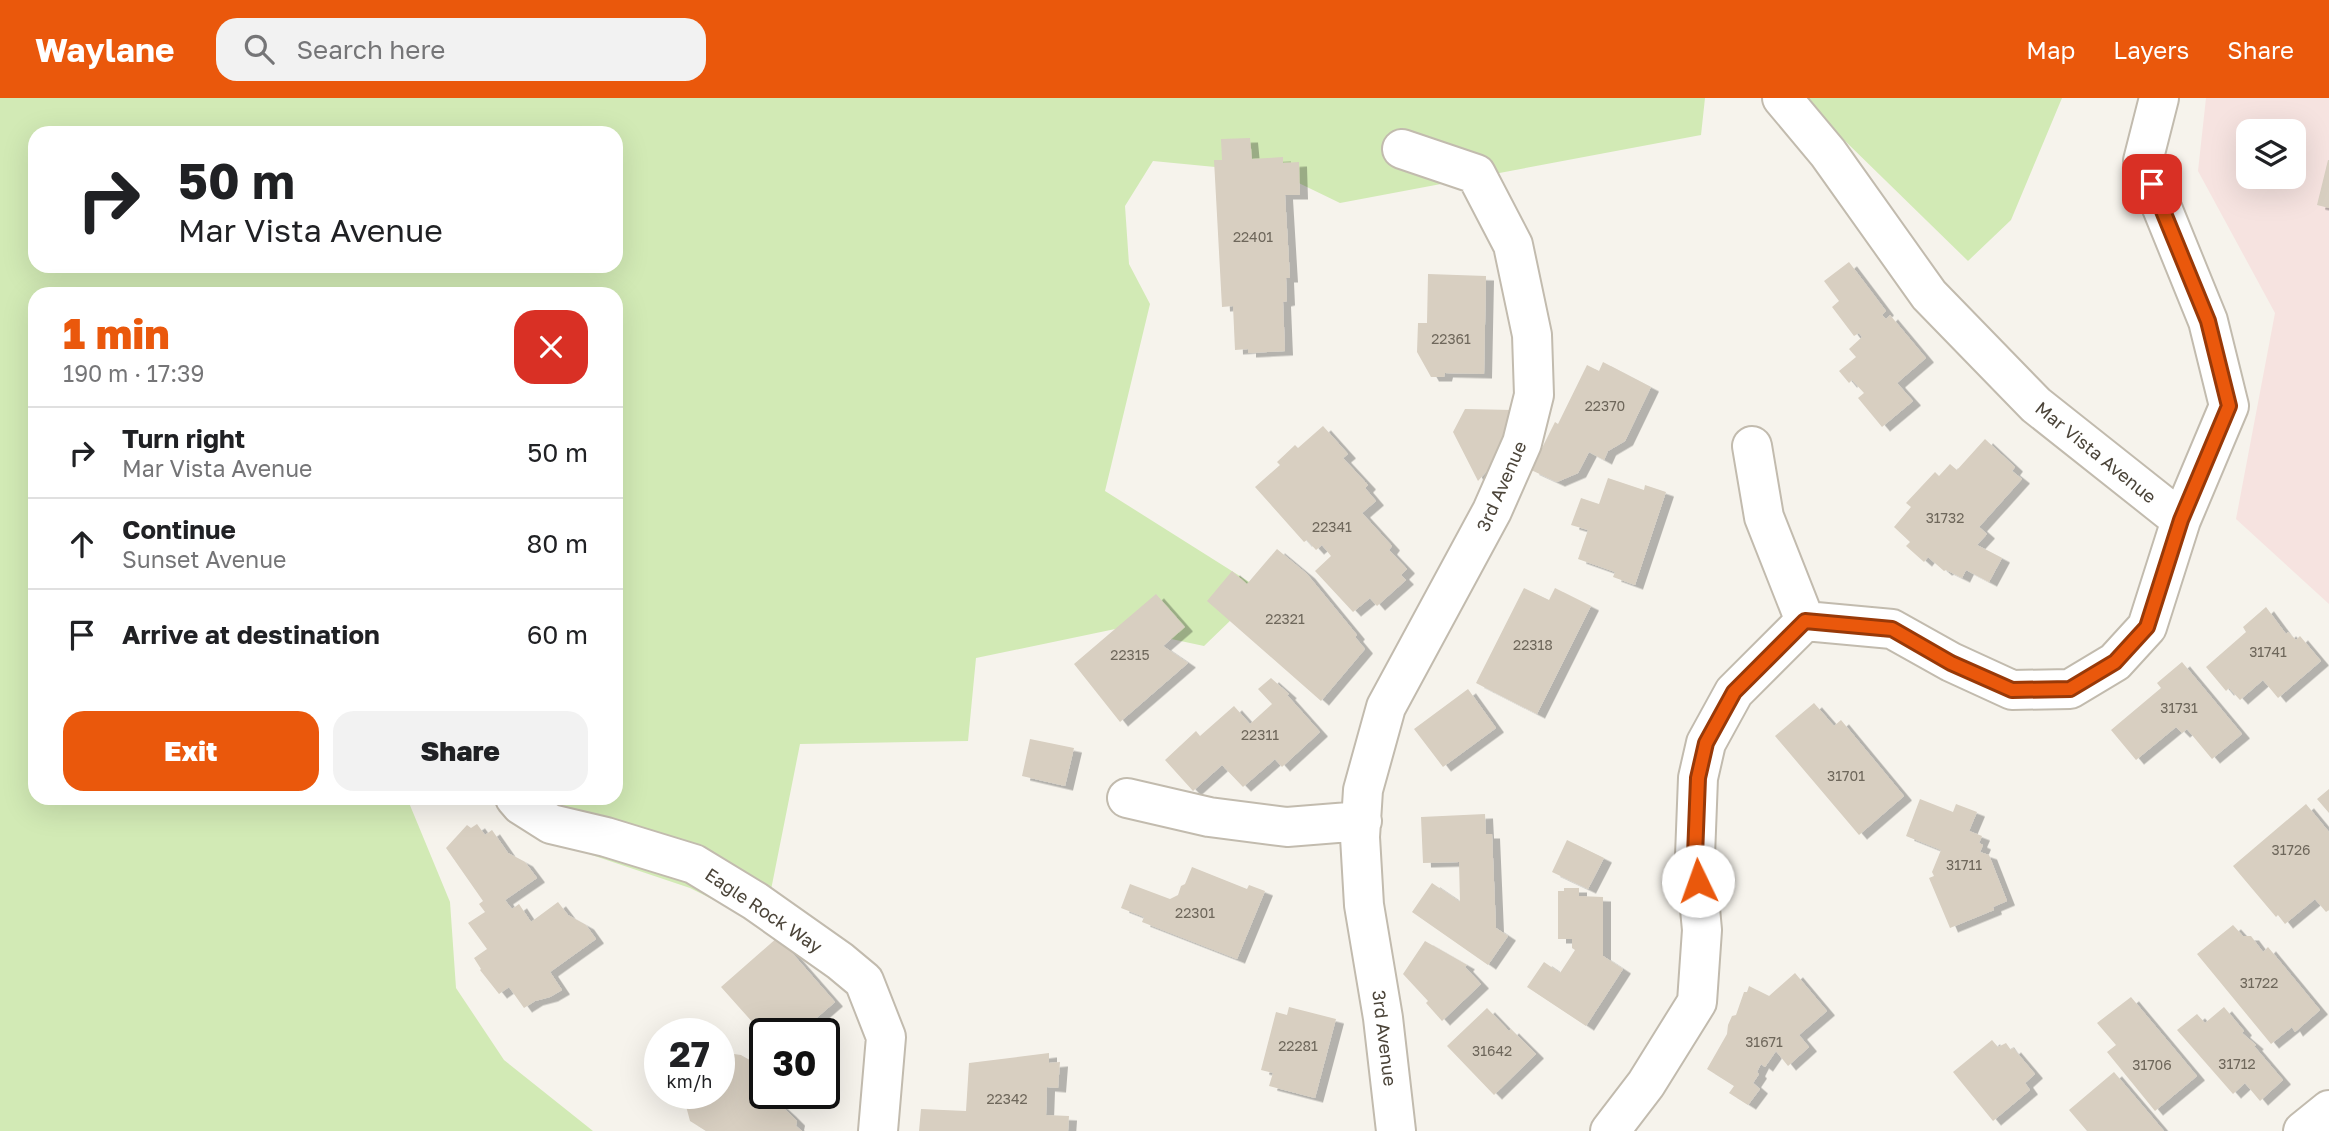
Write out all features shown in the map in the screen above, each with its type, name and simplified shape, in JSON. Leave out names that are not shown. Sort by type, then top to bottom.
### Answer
[{"type":"street","name":"Mar Vista Avenue","points":[[1782,98],[1828,153],[1929,295],[2036,405],[2181,520]]},
{"type":"street","points":[[1805,621],[1892,629],[1951,663],[2012,690],[2070,689],[2115,662],[2147,627],[2181,520],[2229,406],[2208,321],[2143,161],[2159,98]]},
{"type":"street","name":"3rd Avenue","points":[[1396,1131],[1383,1018],[1364,905],[1360,837],[1363,790],[1386,707],[1492,512],[1522,443],[1534,395],[1532,335],[1513,245],[1476,174],[1402,149]]},
{"type":"street","points":[[1752,446],[1764,517],[1805,621]]},
{"type":"street","points":[[1610,1131],[1646,1084],[1696,1002],[1702,930],[1695,856],[1697,791],[1706,743],[1734,692],[1805,621]]},
{"type":"street","points":[[1127,798],[1209,817],[1287,827],[1362,821]]},
{"type":"street","name":"Eagle Rock Way","points":[[521,805],[551,824],[606,837],[694,864],[755,901],[864,981],[886,1037],[878,1131]]},
{"type":"street","points":[[2303,1131],[2329,1110]]},
{"type":"shaded area","points":[[2206,98],[2329,98],[2329,604],[2236,519],[2275,313],[2198,171]]},
{"type":"green space","points":[[0,98],[1705,98],[1701,135],[1340,203],[1278,173],[1153,161],[1125,206],[1129,264],[1150,304],[1105,491],[1262,590],[1204,646],[1120,628],[976,658],[968,741],[800,744],[764,925],[690,888],[565,846],[531,805],[623,805],[623,287],[28,287],[28,805],[410,805],[450,902],[456,988],[504,1060],[593,1131],[0,1131]]},
{"type":"green space","points":[[1801,98],[2062,98],[2011,220],[1968,261]]},
{"type":"building","points":[[1250,138],[1252,159],[1283,157],[1283,163],[1299,162],[1300,195],[1285,195],[1290,278],[1286,278],[1287,301],[1283,302],[1285,351],[1248,353],[1248,349],[1235,350],[1233,306],[1222,307],[1214,160],[1222,160],[1221,139]]},
{"type":"building","points":[[2329,160],[2329,208],[2317,205]]},
{"type":"building","points":[[1849,262],[1886,311],[1882,315],[1886,319],[1890,315],[1926,358],[1897,383],[1913,401],[1882,427],[1858,398],[1864,393],[1852,380],[1849,383],[1839,371],[1856,357],[1849,349],[1862,337],[1859,333],[1854,336],[1832,307],[1839,301],[1824,281]]},
{"type":"building","points":[[1428,274],[1486,276],[1484,374],[1445,373],[1444,377],[1431,377],[1417,352],[1418,323],[1427,323]]},
{"type":"building","points":[[1603,362],[1651,387],[1625,441],[1608,451],[1604,460],[1589,452],[1578,473],[1557,482],[1531,470],[1555,422],[1558,424],[1587,365],[1599,371]]},
{"type":"building","points":[[1465,409],[1513,410],[1504,452],[1478,481],[1453,432]]},
{"type":"building","points":[[1323,426],[1348,454],[1343,458],[1368,485],[1365,488],[1376,501],[1362,513],[1392,546],[1389,550],[1407,569],[1401,575],[1406,580],[1377,606],[1370,598],[1353,612],[1315,571],[1331,556],[1322,545],[1316,550],[1307,540],[1304,542],[1255,487],[1280,465],[1277,462],[1295,445],[1298,448]]},
{"type":"building","points":[[1985,439],[2015,467],[2012,471],[2022,479],[1979,527],[1987,534],[1977,545],[2002,558],[1989,582],[1966,570],[1962,578],[1944,571],[1928,557],[1924,562],[1906,546],[1910,542],[1894,527],[1911,507],[1906,503],[1935,472],[1939,476],[1950,464],[1957,470]]},
{"type":"building","points":[[1608,478],[1644,490],[1645,485],[1666,492],[1635,585],[1613,577],[1615,572],[1578,559],[1588,530],[1571,525],[1581,498],[1599,504]]},
{"type":"building","points":[[1277,549],[1307,574],[1357,635],[1355,637],[1365,649],[1321,701],[1207,601],[1232,571],[1247,584]]},
{"type":"building","points":[[1524,588],[1549,600],[1555,588],[1591,606],[1537,714],[1476,683]]},
{"type":"building","points":[[1156,594],[1185,627],[1163,646],[1188,663],[1120,722],[1074,664]]},
{"type":"building","points":[[2266,607],[2286,634],[2288,632],[2296,640],[2300,636],[2321,661],[2278,698],[2263,680],[2240,700],[2229,688],[2226,691],[2206,667],[2246,632],[2243,627]]},
{"type":"building","points":[[2182,662],[2242,734],[2212,759],[2187,729],[2182,733],[2176,727],[2136,760],[2111,730],[2161,688],[2157,683]]},
{"type":"building","points":[[1271,678],[1289,694],[1287,695],[1320,732],[1282,767],[1275,759],[1243,787],[1222,765],[1193,791],[1165,760],[1196,731],[1200,736],[1234,706],[1250,724],[1272,704],[1258,689]]},
{"type":"building","points":[[1468,689],[1496,728],[1443,767],[1414,729]]},
{"type":"building","points":[[1814,703],[1834,726],[1841,720],[1904,796],[1859,835],[1775,736]]},
{"type":"building","points":[[1030,739],[1074,748],[1065,786],[1022,776]]},
{"type":"building","points":[[2329,789],[2329,813],[2317,799]]},
{"type":"building","points":[[1920,799],[1953,812],[1956,804],[1977,812],[1969,831],[1982,836],[1979,843],[1983,845],[1980,852],[1989,855],[2007,901],[1993,907],[1994,910],[1950,928],[1929,878],[1934,876],[1932,872],[1941,850],[1906,836]]},
{"type":"building","points":[[2306,804],[2329,832],[2329,910],[2326,912],[2315,899],[2285,924],[2233,866]]},
{"type":"building","points":[[1485,814],[1486,834],[1492,834],[1496,928],[1508,936],[1488,965],[1412,912],[1432,883],[1460,902],[1459,862],[1423,863],[1421,817]]},
{"type":"building","points":[[477,824],[485,835],[492,830],[508,853],[525,862],[537,878],[505,900],[512,909],[519,904],[531,922],[558,902],[568,915],[586,925],[596,939],[550,972],[562,990],[524,1008],[509,987],[499,994],[474,958],[487,949],[468,923],[485,912],[479,904],[483,901],[446,848],[467,825],[471,828]]},
{"type":"building","points":[[1567,840],[1604,858],[1588,889],[1552,872]]},
{"type":"building","points":[[1192,867],[1247,889],[1249,885],[1265,891],[1237,959],[1142,922],[1144,917],[1121,908],[1130,884],[1170,899],[1178,895]]},
{"type":"building","points":[[1564,888],[1579,888],[1579,896],[1603,897],[1603,956],[1623,969],[1586,1026],[1527,987],[1544,962],[1560,973],[1575,950],[1572,948],[1572,939],[1558,939],[1558,891],[1564,891]]},
{"type":"building","points":[[2233,925],[2243,936],[2251,936],[2263,952],[2268,947],[2320,1010],[2295,1032],[2292,1027],[2271,1044],[2197,954]]},
{"type":"building","points":[[778,937],[835,1002],[816,1018],[749,1018],[721,987]]},
{"type":"building","points":[[1425,941],[1467,965],[1465,967],[1481,984],[1442,1021],[1403,974]]},
{"type":"building","points":[[1795,973],[1827,1011],[1799,1035],[1809,1047],[1788,1066],[1776,1051],[1765,1067],[1761,1064],[1753,1083],[1760,1089],[1748,1105],[1729,1093],[1734,1086],[1707,1069],[1749,986],[1769,996]]},
{"type":"building","points":[[2131,997],[2197,1076],[2155,1111],[2107,1052],[2116,1045],[2097,1023]]},
{"type":"building","points":[[1289,1007],[1336,1019],[1315,1098],[1269,1086],[1273,1073],[1261,1070],[1276,1012],[1287,1015]]},
{"type":"building","points":[[2224,1007],[2244,1031],[2242,1033],[2256,1045],[2254,1046],[2283,1080],[2260,1101],[2245,1083],[2233,1094],[2177,1030],[2197,1014],[2205,1023]]},
{"type":"building","points":[[1487,1008],[1536,1054],[1494,1095],[1447,1046]]},
{"type":"building","points":[[1992,1040],[1998,1047],[2006,1043],[2011,1050],[2013,1048],[2035,1074],[2025,1083],[2030,1090],[1993,1121],[1953,1072]]},
{"type":"building","points":[[1049,1053],[1049,1063],[1060,1062],[1058,1088],[1047,1087],[1046,1115],[1069,1116],[1068,1131],[919,1131],[921,1109],[966,1111],[969,1063]]},
{"type":"building","points":[[735,1054],[749,1060],[749,1109],[785,1109],[797,1121],[796,1126],[802,1131],[706,1131],[690,1121],[687,1109],[735,1109]]},
{"type":"building","points":[[2114,1072],[2164,1131],[2087,1131],[2069,1110]]},
{"type":"route","points":[[1698,881],[1695,856],[1698,778],[1706,743],[1734,692],[1805,621],[1892,629],[1951,663],[2012,690],[2070,689],[2115,662],[2147,627],[2181,520],[2229,406],[2208,321],[2152,184]]}]
